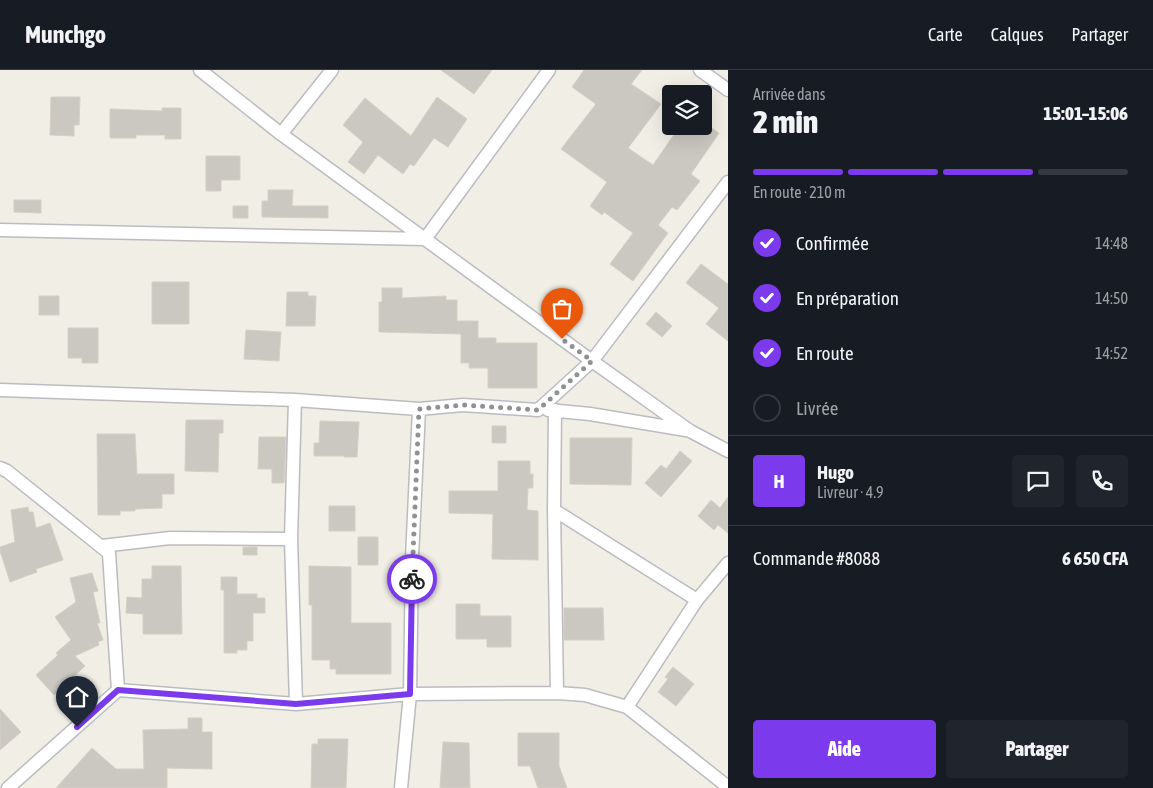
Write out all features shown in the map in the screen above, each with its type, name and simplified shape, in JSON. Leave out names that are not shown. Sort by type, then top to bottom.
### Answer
[{"type":"street","points":[[200,70],[281,134],[592,361],[690,431],[728,451]]},
{"type":"street","points":[[281,134],[332,70]]},
{"type":"street","points":[[425,239],[548,70]]},
{"type":"street","points":[[700,70],[728,90]]},
{"type":"street","points":[[538,410],[592,361],[728,182]]},
{"type":"street","points":[[0,230],[425,239]]},
{"type":"street","points":[[0,390],[295,400],[419,409],[463,405],[556,410],[690,431]]},
{"type":"street","points":[[295,400],[291,539],[296,704]]},
{"type":"street","points":[[401,788],[410,694],[412,558],[419,409]]},
{"type":"street","points":[[556,410],[554,510],[557,693]]},
{"type":"street","points":[[0,468],[7,471],[47,502],[109,553],[118,690]]},
{"type":"street","points":[[554,510],[697,600]]},
{"type":"street","points":[[102,546],[170,538],[291,539]]},
{"type":"street","points":[[627,707],[697,600],[728,563]]},
{"type":"street","points":[[8,788],[118,690],[296,704],[410,694],[557,693],[585,695],[627,707],[728,787]]},
{"type":"building","points":[[441,70],[492,70],[474,94]]},
{"type":"building","points":[[584,70],[642,70],[631,84],[661,104],[628,148],[653,165],[674,135],[712,135],[712,128],[719,133],[691,174],[700,181],[677,210],[672,207],[658,225],[668,233],[633,281],[610,264],[633,233],[604,212],[602,215],[590,206],[607,182],[561,149],[596,104],[572,87]]},
{"type":"building","points":[[51,97],[80,97],[79,125],[74,125],[74,136],[50,135]]},
{"type":"building","points":[[437,97],[467,119],[448,147],[434,138],[414,166],[410,164],[403,174],[378,155],[364,174],[348,162],[363,142],[343,125],[365,98],[411,136]]},
{"type":"building","points":[[162,108],[181,108],[181,139],[165,139],[165,135],[136,135],[136,138],[110,138],[110,109],[162,111]]},
{"type":"building","points":[[206,156],[240,156],[240,180],[221,180],[221,191],[206,191]]},
{"type":"building","points":[[268,190],[293,190],[292,206],[328,206],[328,218],[262,217],[262,201],[268,201]]},
{"type":"building","points":[[14,200],[41,200],[41,213],[14,212]]},
{"type":"building","points":[[233,206],[248,206],[248,218],[233,218]]},
{"type":"building","points":[[701,264],[728,284],[728,341],[706,324],[719,308],[686,283]]},
{"type":"building","points":[[152,282],[189,282],[189,324],[152,324]]},
{"type":"building","points":[[382,288],[402,288],[402,298],[446,296],[446,300],[457,300],[457,321],[478,321],[478,338],[496,338],[496,343],[537,343],[537,388],[488,388],[488,368],[469,368],[469,363],[461,363],[461,334],[379,332],[379,302],[382,302]]},
{"type":"building","points":[[287,292],[308,292],[308,296],[316,296],[315,326],[286,326]]},
{"type":"building","points":[[39,296],[59,296],[59,315],[39,315]]},
{"type":"building","points":[[656,312],[672,326],[662,337],[646,324]]},
{"type":"building","points":[[68,328],[98,328],[98,363],[82,363],[82,358],[68,358]]},
{"type":"building","points":[[246,330],[281,332],[279,361],[244,359]]},
{"type":"building","points":[[186,420],[223,420],[223,433],[219,433],[218,472],[185,471]]},
{"type":"building","points":[[320,421],[359,422],[357,457],[314,456],[314,443],[319,443]]},
{"type":"building","points":[[492,426],[506,426],[506,443],[492,443]]},
{"type":"building","points":[[97,434],[135,434],[137,474],[174,474],[174,494],[162,494],[162,508],[120,511],[120,515],[98,515]]},
{"type":"building","points":[[259,437],[286,437],[284,483],[272,483],[272,469],[258,469]]},
{"type":"building","points":[[570,438],[632,438],[631,485],[570,484]]},
{"type":"building","points":[[680,451],[692,461],[661,497],[645,483],[661,465],[666,469]]},
{"type":"building","points":[[498,461],[530,461],[530,474],[533,474],[533,488],[528,488],[527,510],[538,511],[538,560],[492,559],[493,514],[449,513],[449,491],[498,491]]},
{"type":"building","points":[[728,497],[728,533],[718,525],[714,530],[698,516],[711,500],[720,508]]},
{"type":"building","points":[[329,506],[355,506],[355,531],[329,531]]},
{"type":"building","points":[[28,507],[29,512],[33,512],[36,528],[50,523],[63,560],[36,569],[37,572],[10,582],[0,547],[15,542],[11,510]]},
{"type":"building","points":[[358,537],[378,537],[378,565],[358,565]]},
{"type":"building","points":[[243,547],[257,547],[257,555],[243,555]]},
{"type":"building","points":[[152,566],[181,566],[182,634],[143,634],[143,614],[126,613],[127,597],[142,598],[142,579],[152,579]]},
{"type":"building","points":[[309,566],[351,567],[351,623],[391,623],[391,674],[336,674],[336,669],[330,669],[330,660],[312,660],[312,605],[309,605]]},
{"type":"building","points":[[92,573],[98,591],[93,592],[100,623],[97,623],[103,640],[98,642],[99,645],[75,656],[85,666],[54,695],[36,675],[71,640],[55,617],[76,602],[70,578]]},
{"type":"building","points":[[221,577],[237,577],[237,594],[257,594],[257,598],[265,598],[265,613],[253,613],[253,641],[247,641],[247,650],[237,650],[237,653],[224,653],[224,590],[221,590]]},
{"type":"building","points":[[456,604],[480,604],[480,616],[511,616],[511,647],[487,647],[487,639],[456,639]]},
{"type":"building","points":[[564,608],[603,608],[604,640],[564,640]]},
{"type":"building","points":[[673,667],[694,684],[676,706],[658,692],[668,679],[665,677]]},
{"type":"building","points":[[0,709],[21,732],[0,750]]},
{"type":"building","points":[[188,718],[202,718],[202,732],[212,732],[212,769],[167,768],[167,788],[56,788],[92,748],[116,769],[144,769],[143,730],[188,729]]},
{"type":"building","points":[[518,733],[559,733],[559,766],[567,788],[538,788],[530,766],[518,766]]},
{"type":"building","points":[[318,739],[348,739],[346,788],[311,788],[312,744],[318,744]]},
{"type":"building","points":[[443,742],[469,743],[470,788],[440,788]]},
{"type":"way so far","points":[[412,579],[419,409],[463,405],[538,410],[592,361],[562,339]]},
{"type":"route","points":[[77,727],[118,690],[296,704],[410,694],[412,579]]}]
